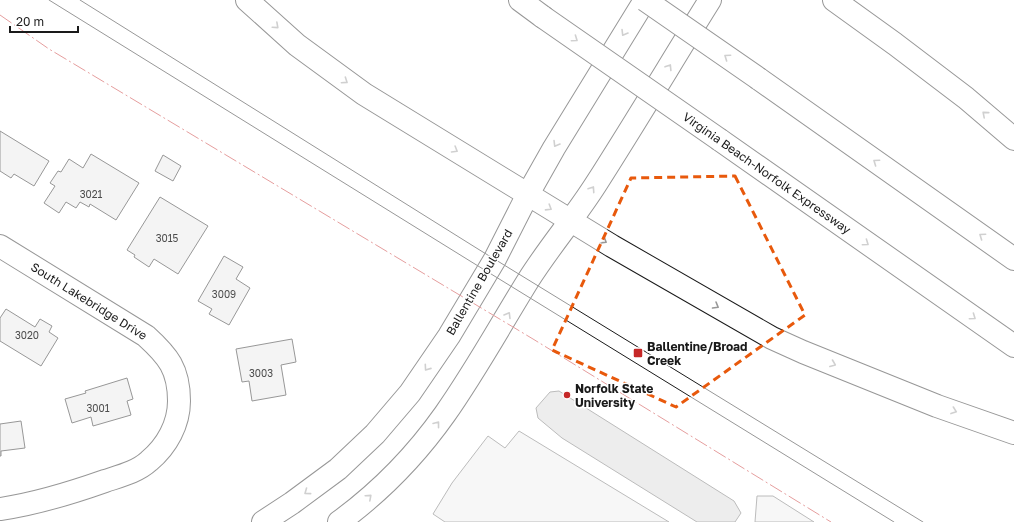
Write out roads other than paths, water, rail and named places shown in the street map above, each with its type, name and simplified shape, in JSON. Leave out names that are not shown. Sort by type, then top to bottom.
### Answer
[{"type":"main road","points":[[247,0],[297,45],[339,76],[390,110],[570,221],[772,338],[803,352],[909,394],[1014,433]]},
{"type":"main road","name":"Virginia Beach-Norfolk Expressway","points":[[520,0],[1014,346]]},
{"type":"main road","points":[[645,0],[1014,259]]},
{"type":"main road","name":"Ballentine Boulevard","points":[[263,522],[292,503],[338,469],[357,452],[394,413],[424,374],[449,336],[495,259],[528,194],[554,148],[645,0]]},
{"type":"main road","points":[[339,522],[351,514],[393,475],[413,454],[440,420],[471,375],[532,274],[596,184],[710,0]]},
{"type":"main road","points":[[834,0],[966,98],[1014,139]]},
{"type":"main road","name":"South Lakebridge Drive","points":[[0,246],[146,336],[164,352],[174,370],[179,390],[179,410],[174,427],[164,446],[149,461],[134,471],[72,493],[0,509]]},
{"type":"tram line","points":[[49,0],[894,522]]},
{"type":"tram line","points":[[80,0],[478,249],[923,522]]},
{"type":"place","name":"Ballentine/Broad Creek","points":[[638,353]]},
{"type":"place","name":"Norfolk State University","points":[[567,395]]}]
